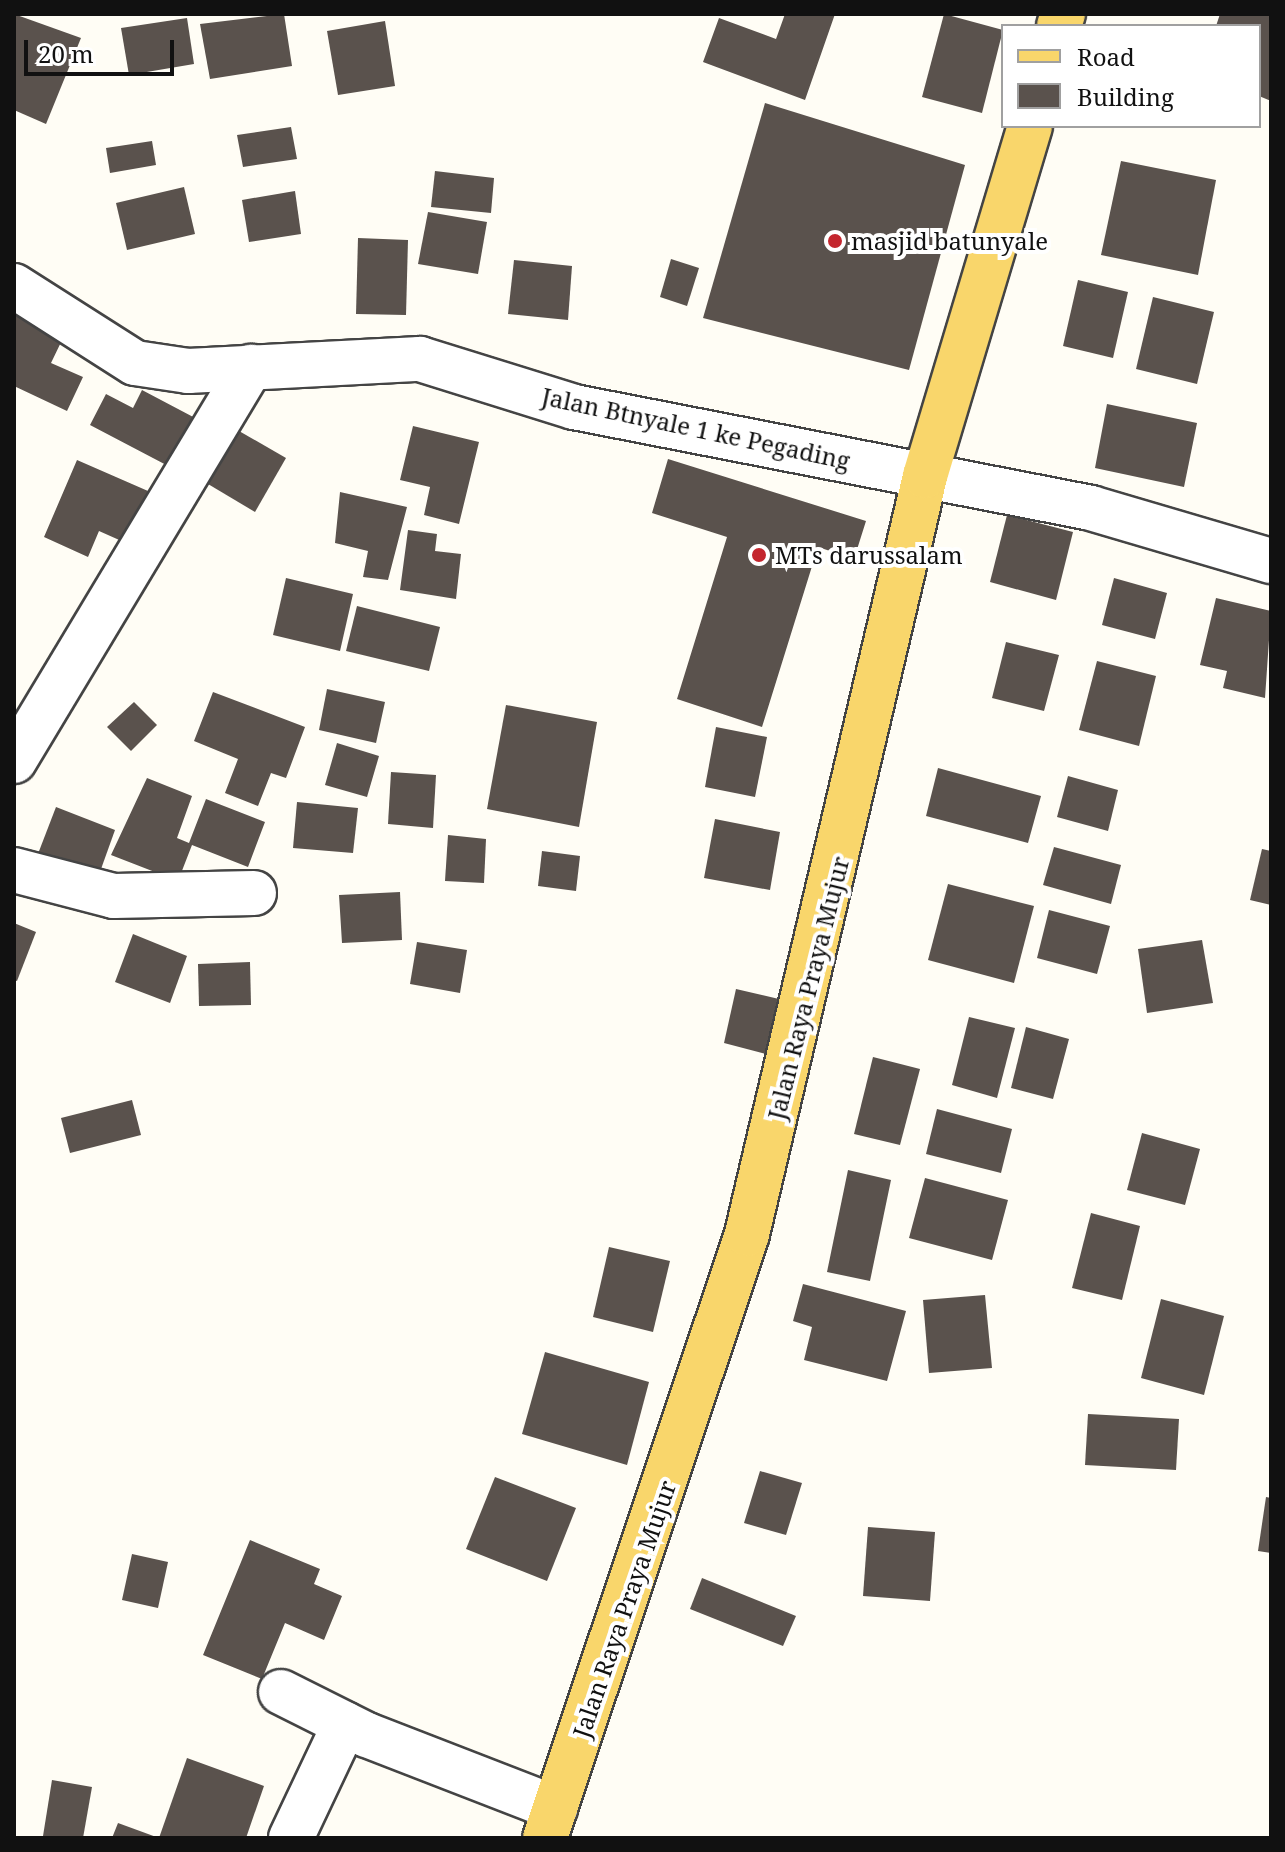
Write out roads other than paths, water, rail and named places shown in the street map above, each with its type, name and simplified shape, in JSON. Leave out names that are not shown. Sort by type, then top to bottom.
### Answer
[{"type":"main road","name":"Jalan Raya Praya Mujur","points":[[550,1823],[747,1234],[925,476],[1029,128]]},
{"type":"street","name":"Jalan Btnyale 1 ke Pegading","points":[[14,286],[135,363],[188,371],[420,359],[574,407],[1091,508],[1271,561]]},
{"type":"street","points":[[14,761],[251,367]]},
{"type":"street","points":[[14,870],[114,896],[254,893]]},
{"type":"street","points":[[281,1692],[550,1823]]},
{"type":"street","points":[[291,1838],[345,1724]]},
{"type":"place","name":"masjid batunyale","points":[[835,241]]},
{"type":"place","name":"MTs darussalam","points":[[759,555]]}]
